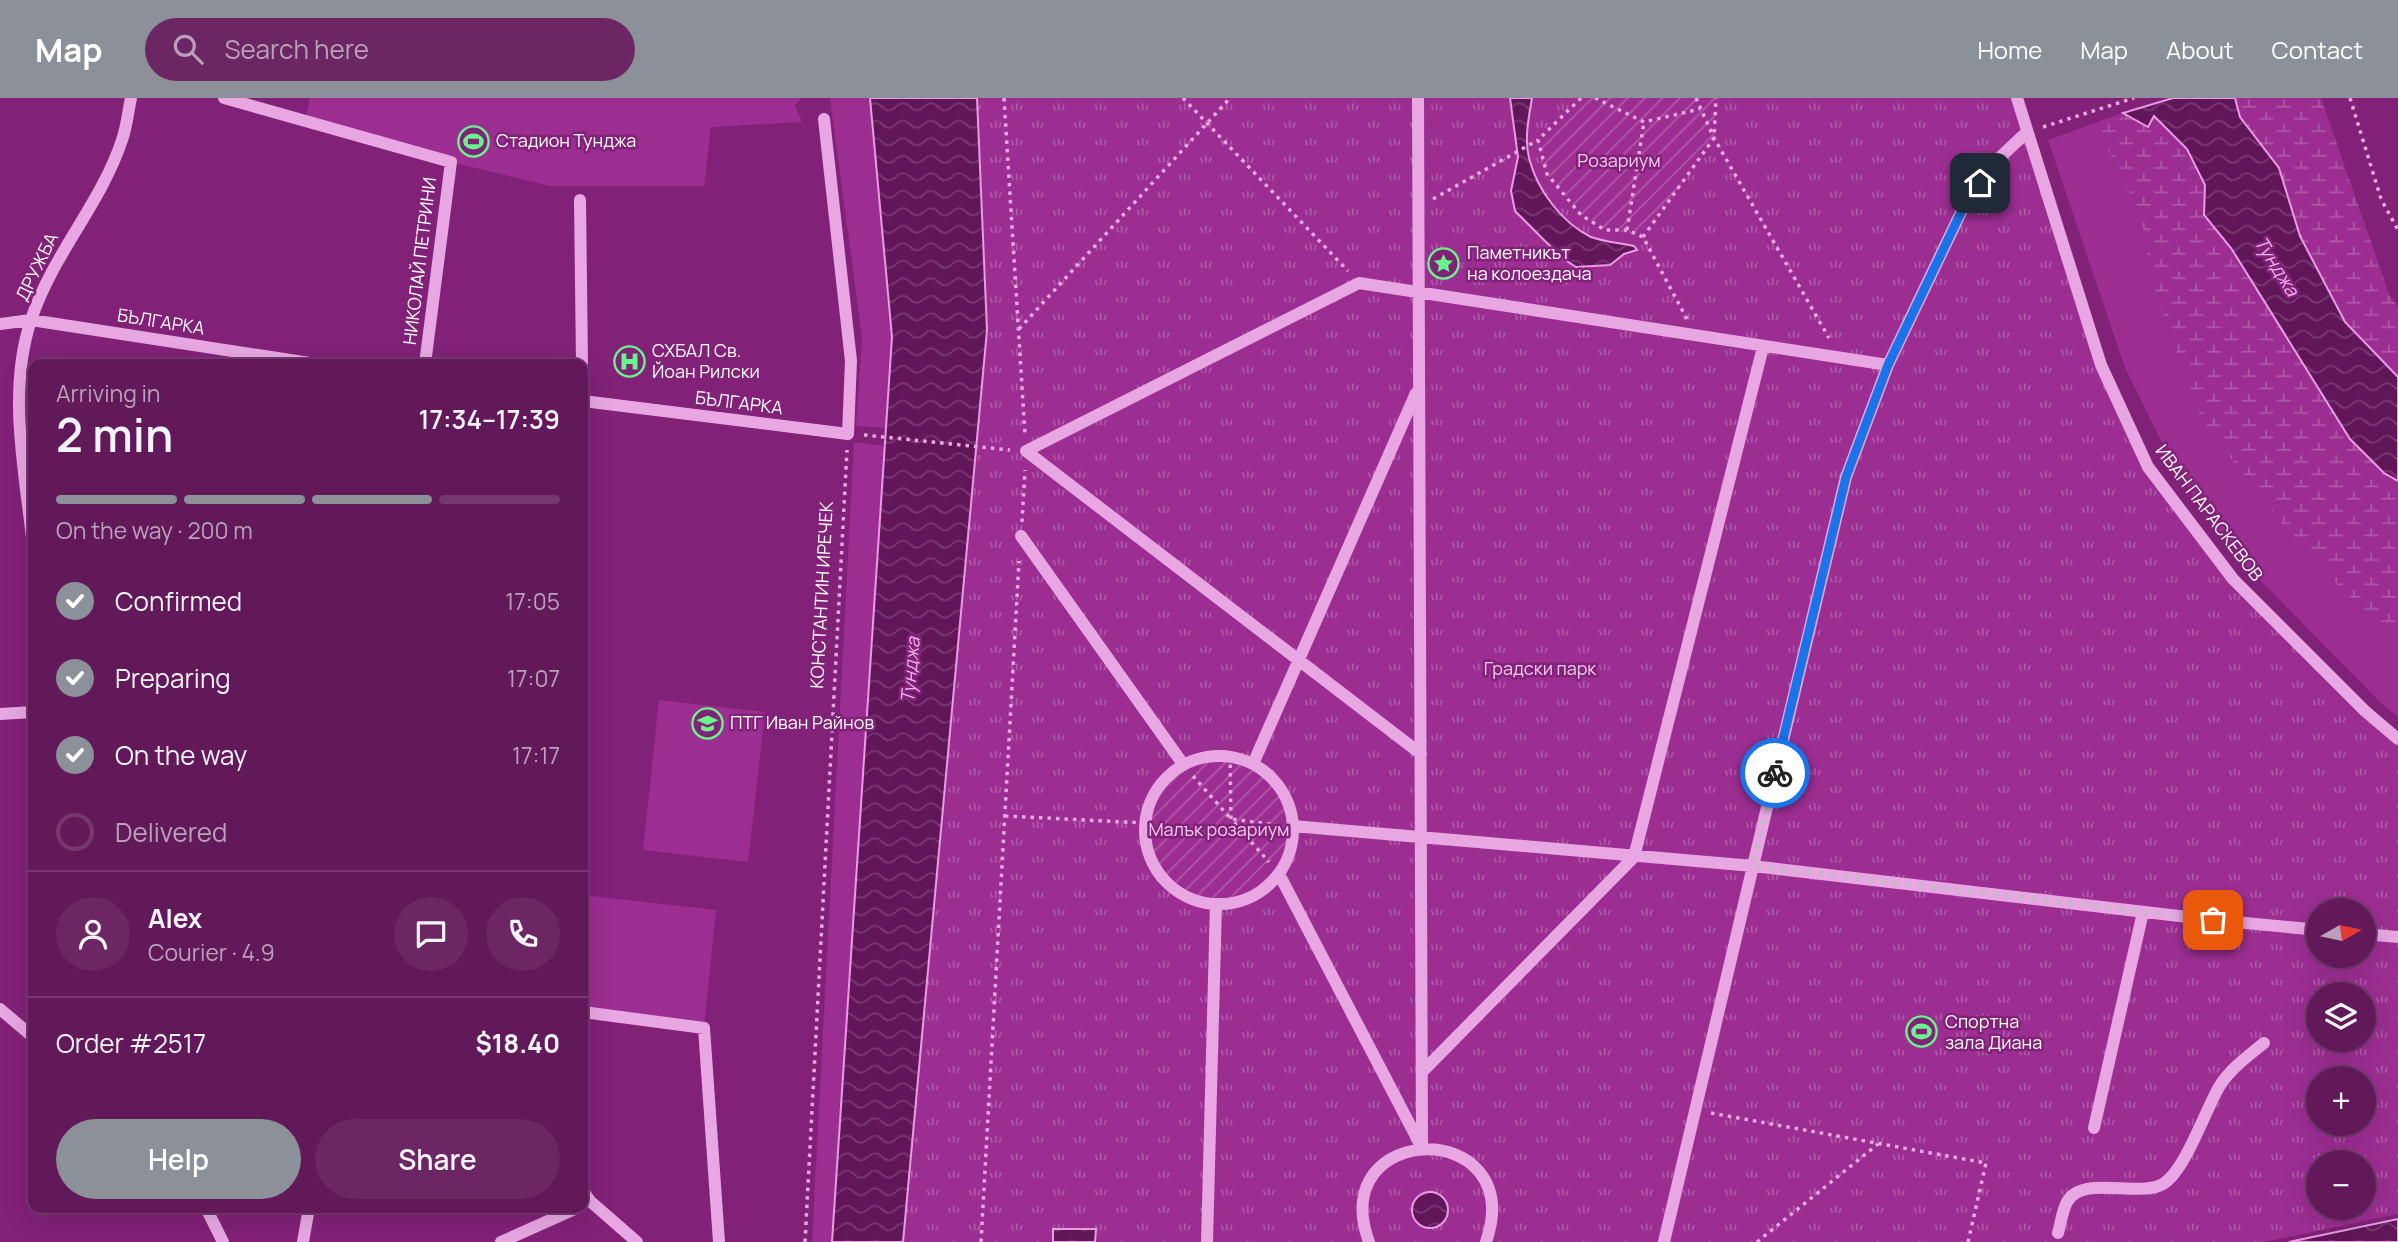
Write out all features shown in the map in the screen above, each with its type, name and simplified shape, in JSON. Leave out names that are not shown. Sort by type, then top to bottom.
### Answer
[{"type":"street","name":"ДРУЖБА","points":[[28,501],[20,430],[20,365],[31,320],[52,270],[101,187],[122,140],[131,98]]},
{"type":"street","name":"НИКОЛАЙ ПЕТРИНИ","points":[[224,98],[451,162],[426,359]]},
{"type":"street","points":[[1418,98],[1422,1147]]},
{"type":"street","name":"ИВАН ПАРАСКЕВОВ","points":[[2017,98],[2034,130],[2101,365],[2148,467],[2233,579],[2365,711],[2398,739]]},
{"type":"street","points":[[824,119],[851,361],[848,433]]},
{"type":"street","points":[[1664,1242],[1846,477],[1888,365],[1965,204],[1996,161],[2034,130]]},
{"type":"street","points":[[580,200],[582,359]]},
{"type":"street","points":[[1421,754],[1026,451],[1359,283],[1888,365]]},
{"type":"street","name":"БЪЛГАРКА","points":[[0,324],[31,320],[284,359]]},
{"type":"street","points":[[1423,1071],[1634,857],[1763,347]]},
{"type":"street","points":[[1253,764],[1419,386]]},
{"type":"street","name":"БЪЛГАРКА","points":[[588,402],[848,433]]},
{"type":"street","points":[[1021,536],[1183,764]]},
{"type":"street","points":[[0,714],[28,712]]},
{"type":"street","points":[[1206,756],[1230,756],[1253,764],[1274,779],[1288,801],[1293,826],[1290,852],[1279,874],[1262,891],[1240,901],[1216,904],[1193,900],[1172,888],[1156,869],[1151,858],[1145,823],[1151,799],[1164,779],[1183,764],[1206,756]]},
{"type":"street","points":[[1293,826],[1753,866],[2306,929]]},
{"type":"street","points":[[1279,874],[1422,1147]]},
{"type":"street","points":[[1208,1242],[1216,904]]},
{"type":"street","points":[[2094,1128],[2143,912]]},
{"type":"street","points":[[2376,935],[2398,937]]},
{"type":"street","points":[[0,1009],[28,1033]]},
{"type":"street","points":[[588,1013],[704,1028],[719,1242]]},
{"type":"street","points":[[2058,1233],[2068,1200],[2081,1190],[2145,1189],[2163,1184],[2178,1168],[2220,1085],[2241,1061],[2264,1043]]},
{"type":"street","points":[[1369,1242],[1363,1226],[1363,1206],[1366,1190],[1373,1176],[1383,1164],[1396,1156],[1422,1147],[1437,1148],[1464,1158],[1485,1182],[1492,1199],[1493,1213],[1492,1227],[1486,1242]]},
{"type":"street","points":[[588,1201],[637,1242]]},
{"type":"street","points":[[208,1213],[223,1242]]},
{"type":"street","points":[[303,1242],[308,1213]]},
{"type":"street","points":[[501,1242],[566,1213]]},
{"type":"path","points":[[981,1242],[1026,451],[1004,98]]},
{"type":"path","points":[[1183,98],[1359,283]]},
{"type":"path","points":[[1020,329],[1230,98]]},
{"type":"path","points":[[1418,207],[1538,140],[1581,98]]},
{"type":"path","points":[[1595,98],[1644,122],[1700,109]]},
{"type":"path","points":[[1696,98],[1714,138],[1841,358]]},
{"type":"path","points":[[1643,237],[1714,138],[1716,98]]},
{"type":"path","points":[[2034,130],[2134,98]]},
{"type":"path","points":[[2350,98],[2381,199],[2398,230]]},
{"type":"path","points":[[2034,130],[2037,118]]},
{"type":"path","points":[[1627,230],[1644,122]]},
{"type":"path","points":[[1538,140],[1547,174],[1581,215],[1605,230],[1627,230],[1643,237],[1697,336]]},
{"type":"path","points":[[848,433],[1026,451]]},
{"type":"path","name":"КОНСТАНТИН ИРЕЧЕК","points":[[805,1242],[848,433]]},
{"type":"path","points":[[1230,756],[1231,819]]},
{"type":"path","points":[[1183,764],[1279,874]]},
{"type":"path","points":[[1005,816],[1145,823]]},
{"type":"path","points":[[1231,819],[1293,826]]},
{"type":"path","points":[[1695,1110],[1986,1163],[1968,1242]]},
{"type":"path","points":[[1757,1242],[1879,1143]]},
{"type":"green space","points":[[310,98],[802,98],[795,105],[802,122],[711,127],[704,186],[550,186],[451,162],[305,121]]},
{"type":"green space","points":[[830,98],[870,98],[892,337],[886,428],[856,426],[862,337]]},
{"type":"green space","name":"Градски парк","points":[[977,98],[2017,98],[2101,365],[2148,467],[2233,579],[2398,739],[2398,1214],[2376,1219],[2376,1150],[2306,1150],[2306,1220],[2369,1220],[2264,1242],[903,1242],[987,330]]},
{"type":"green space","name":"Розариум","points":[[1581,98],[1716,98],[1714,138],[1643,237],[1627,230],[1605,230],[1581,215],[1547,174],[1538,140]]},
{"type":"green space","points":[[2235,98],[2321,98],[2389,294],[2398,307],[2398,377],[2345,322],[2300,236],[2279,168],[2240,117]]},
{"type":"green space","points":[[2123,113],[2148,127],[2384,473],[2398,481],[2398,717],[2243,563],[2179,477],[2125,368],[2048,140]]},
{"type":"green space","points":[[2123,113],[2148,127],[2154,116],[2187,149],[2205,185],[2204,215],[2231,248],[2384,473],[2398,481],[2398,645],[2300,547],[2202,421],[2152,283],[2141,216],[2095,123]]},
{"type":"green space","points":[[854,442],[885,446],[832,1242],[812,1242]]},
{"type":"green space","points":[[659,700],[765,712],[748,862],[643,850]]},
{"type":"green space","name":"Малък розариум","points":[[1219,756],[1247,762],[1271,778],[1287,802],[1293,830],[1287,858],[1271,882],[1247,898],[1219,904],[1191,898],[1167,882],[1151,858],[1145,830],[1151,802],[1167,778],[1191,762]]},
{"type":"green space","points":[[588,896],[716,910],[704,1028],[588,1013]]},
{"type":"water","name":"Тунджа","points":[[870,98],[977,98],[987,330],[903,1242],[832,1242],[892,337]]},
{"type":"water","points":[[1510,98],[1532,98],[1527,128],[1528,151],[1538,182],[1552,204],[1570,223],[1591,237],[1634,246],[1637,250],[1624,254],[1610,265],[1576,267],[1562,258],[1515,211],[1511,191],[1518,157]]},
{"type":"water","name":"Тунджа","points":[[2173,98],[2235,98],[2240,117],[2279,168],[2300,236],[2345,322],[2398,377],[2398,481],[2384,473],[2350,439],[2231,248],[2204,215],[2205,185],[2187,149],[2154,116],[2148,127],[2123,113]]},
{"type":"water","points":[[1430,1192],[1443,1197],[1448,1210],[1443,1223],[1430,1228],[1417,1223],[1412,1210],[1417,1197]]},
{"type":"water","points":[[2398,1219],[2398,1242],[2289,1242]]},
{"type":"water","points":[[1053,1229],[1096,1229],[1095,1242],[1053,1242]]},
{"type":"way so far","points":[[1775,773],[1753,866],[2213,920]]},
{"type":"place","name":"Стадион Тунджа","points":[[473,141]]},
{"type":"place","name":"Паметникът на колоездача","points":[[1444,263]]},
{"type":"place","name":"СХБАЛ Св. Йоан Рилски","points":[[629,361]]},
{"type":"place","name":"ПТГ Иван Райнов","points":[[707,723]]},
{"type":"place","name":"Спортна зала Диана","points":[[1922,1032]]},
{"type":"route","points":[[1775,773],[1846,477],[1888,365],[1965,204],[1980,183]]}]
